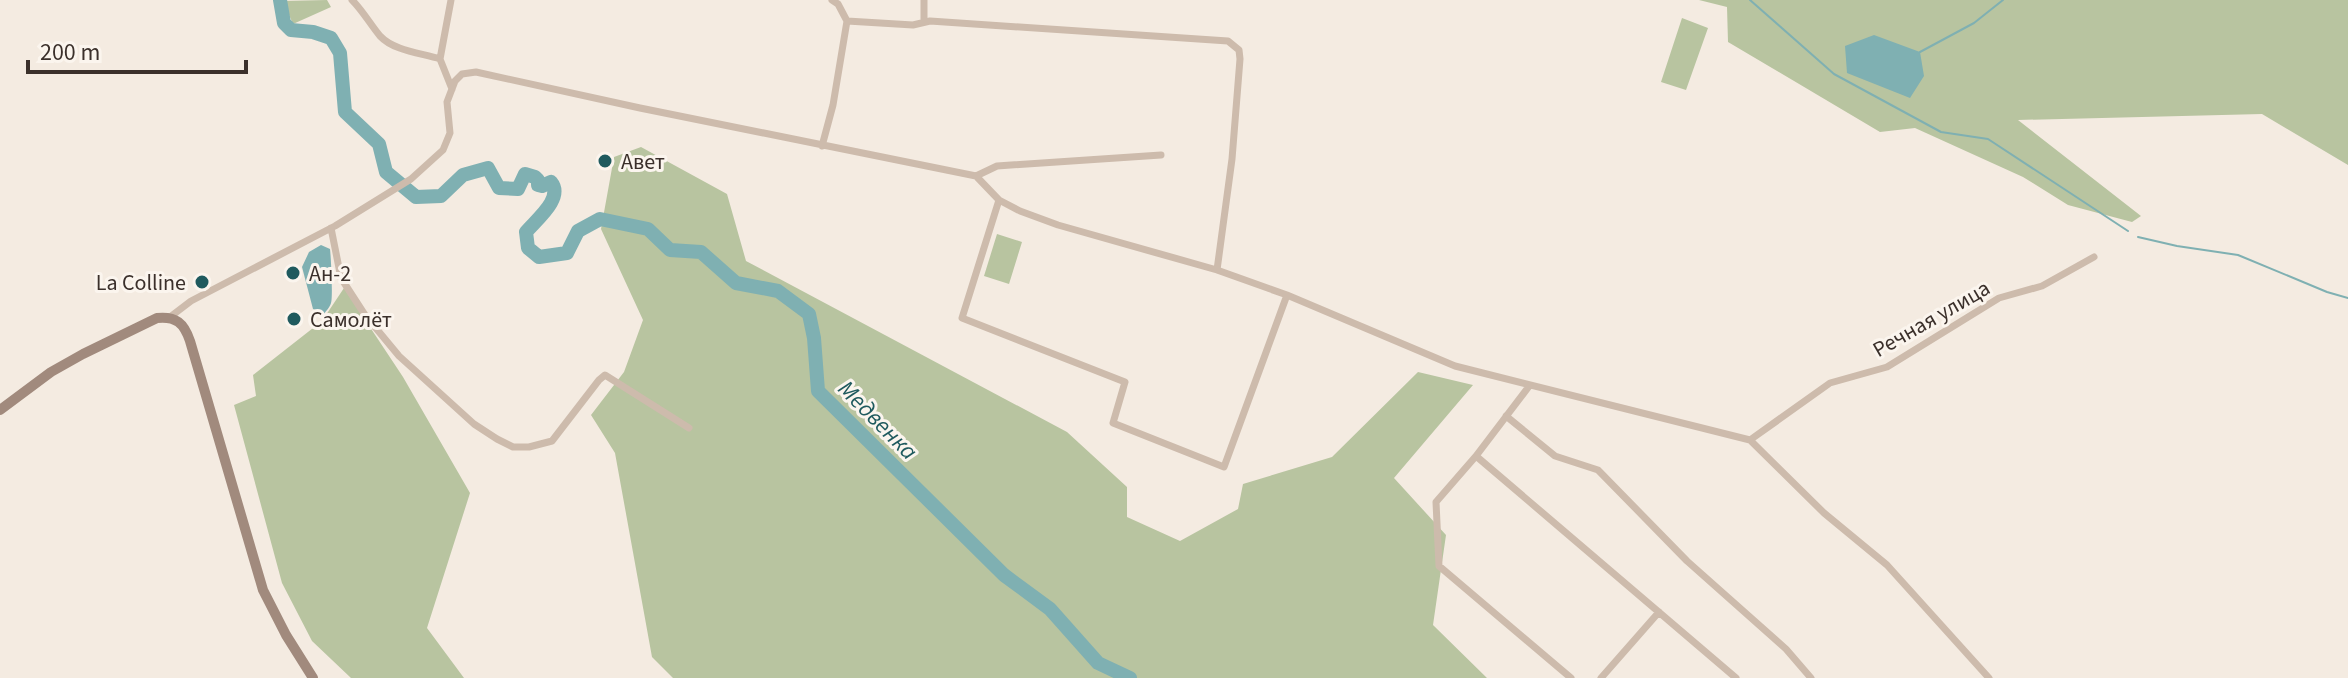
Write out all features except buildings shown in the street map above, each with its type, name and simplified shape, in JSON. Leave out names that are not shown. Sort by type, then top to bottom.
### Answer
[{"type":"street","points":[[352,0],[381,37],[393,45],[440,59]]},
{"type":"street","points":[[451,0],[440,59],[452,89]]},
{"type":"street","points":[[822,146],[838,82],[847,21],[838,4],[832,0]]},
{"type":"street","points":[[924,0],[924,22]]},
{"type":"street","points":[[847,21],[913,25],[930,21],[1228,41],[1239,50],[1232,159],[1217,270]]},
{"type":"street","points":[[170,317],[191,301],[331,228],[411,179],[445,146],[450,133],[447,102],[455,81],[462,74],[476,72],[976,176],[999,200],[1039,219],[1217,270],[1287,295],[1455,366],[1750,440],[1824,513],[1887,565],[1989,678]]},
{"type":"street","points":[[976,176],[997,166],[1161,155]]},
{"type":"street","points":[[999,200],[962,318],[1125,382],[1113,423],[1224,467],[1287,295]]},
{"type":"street","points":[[331,228],[341,278],[365,315],[399,356],[474,424],[497,439],[513,447],[529,447],[552,441],[605,375],[689,428]]},
{"type":"street","name":"Речная улица","points":[[1750,440],[1830,383],[1887,367],[1999,298],[2042,286],[2094,257]]},
{"type":"street","points":[[0,410],[51,372],[83,354],[157,318],[170,317],[179,321],[190,341],[263,590],[313,678]]},
{"type":"street","points":[[1530,385],[1436,502],[1439,566],[1571,678]]},
{"type":"street","points":[[1506,416],[1555,456],[1598,470],[1687,561],[1786,649],[1811,678]]},
{"type":"street","points":[[1476,456],[1736,678]]},
{"type":"street","points":[[1601,678],[1659,612]]},
{"type":"green space","points":[[327,0],[331,7],[293,24],[283,1]]},
{"type":"green space","points":[[1699,0],[2348,0],[2348,165],[2262,114],[2018,120],[2141,216],[2132,222],[2068,205],[2023,177],[1915,128],[1880,132],[1728,42],[1727,7]]},
{"type":"green space","points":[[1682,18],[1708,28],[1686,90],[1661,82]]},
{"type":"green space","points":[[641,147],[727,194],[746,261],[1067,432],[1127,487],[1127,517],[1180,541],[1238,509],[1243,484],[1332,457],[1418,372],[1473,385],[1394,478],[1446,535],[1433,625],[1487,678],[673,678],[652,657],[615,453],[591,415],[624,372],[643,320],[601,229],[614,157]]},
{"type":"green space","points":[[997,234],[1022,242],[1009,284],[984,276]]},
{"type":"green space","points":[[344,288],[403,377],[470,493],[427,628],[464,678],[351,678],[312,641],[282,583],[234,405],[256,396],[253,375],[322,321]]},
{"type":"water","points":[[1874,35],[1920,52],[1924,76],[1910,98],[1847,73],[1845,46]]},
{"type":"water","points":[[321,245],[330,249],[331,268],[332,300],[324,314],[313,309],[302,267],[309,252]]},
{"type":"waterway","name":"Медвенка","points":[[280,0],[284,23],[291,30],[331,38],[340,53],[345,112],[379,144],[386,172],[416,197],[441,196],[463,175],[488,168],[499,188],[518,189],[525,174],[535,177],[538,185],[551,182],[554,188],[548,208],[526,232],[528,248],[539,257],[567,253],[578,231],[600,219],[648,229],[670,250],[701,252],[736,283],[778,291],[809,314],[818,391],[1004,575],[1050,609],[1098,663],[1130,678]]},
{"type":"waterway","points":[[1750,0],[1834,74],[1941,132],[1988,139],[2128,231]]},
{"type":"waterway","points":[[1920,52],[1974,23],[2003,0]]},
{"type":"waterway","points":[[2138,237],[2238,255],[2348,298]]},
{"type":"place","name":"Авет","points":[[605,161]]},
{"type":"place","name":"Ан-2","points":[[293,273]]},
{"type":"place","name":"La Colline","points":[[202,282]]},
{"type":"place","name":"Самолёт","points":[[294,319]]}]
